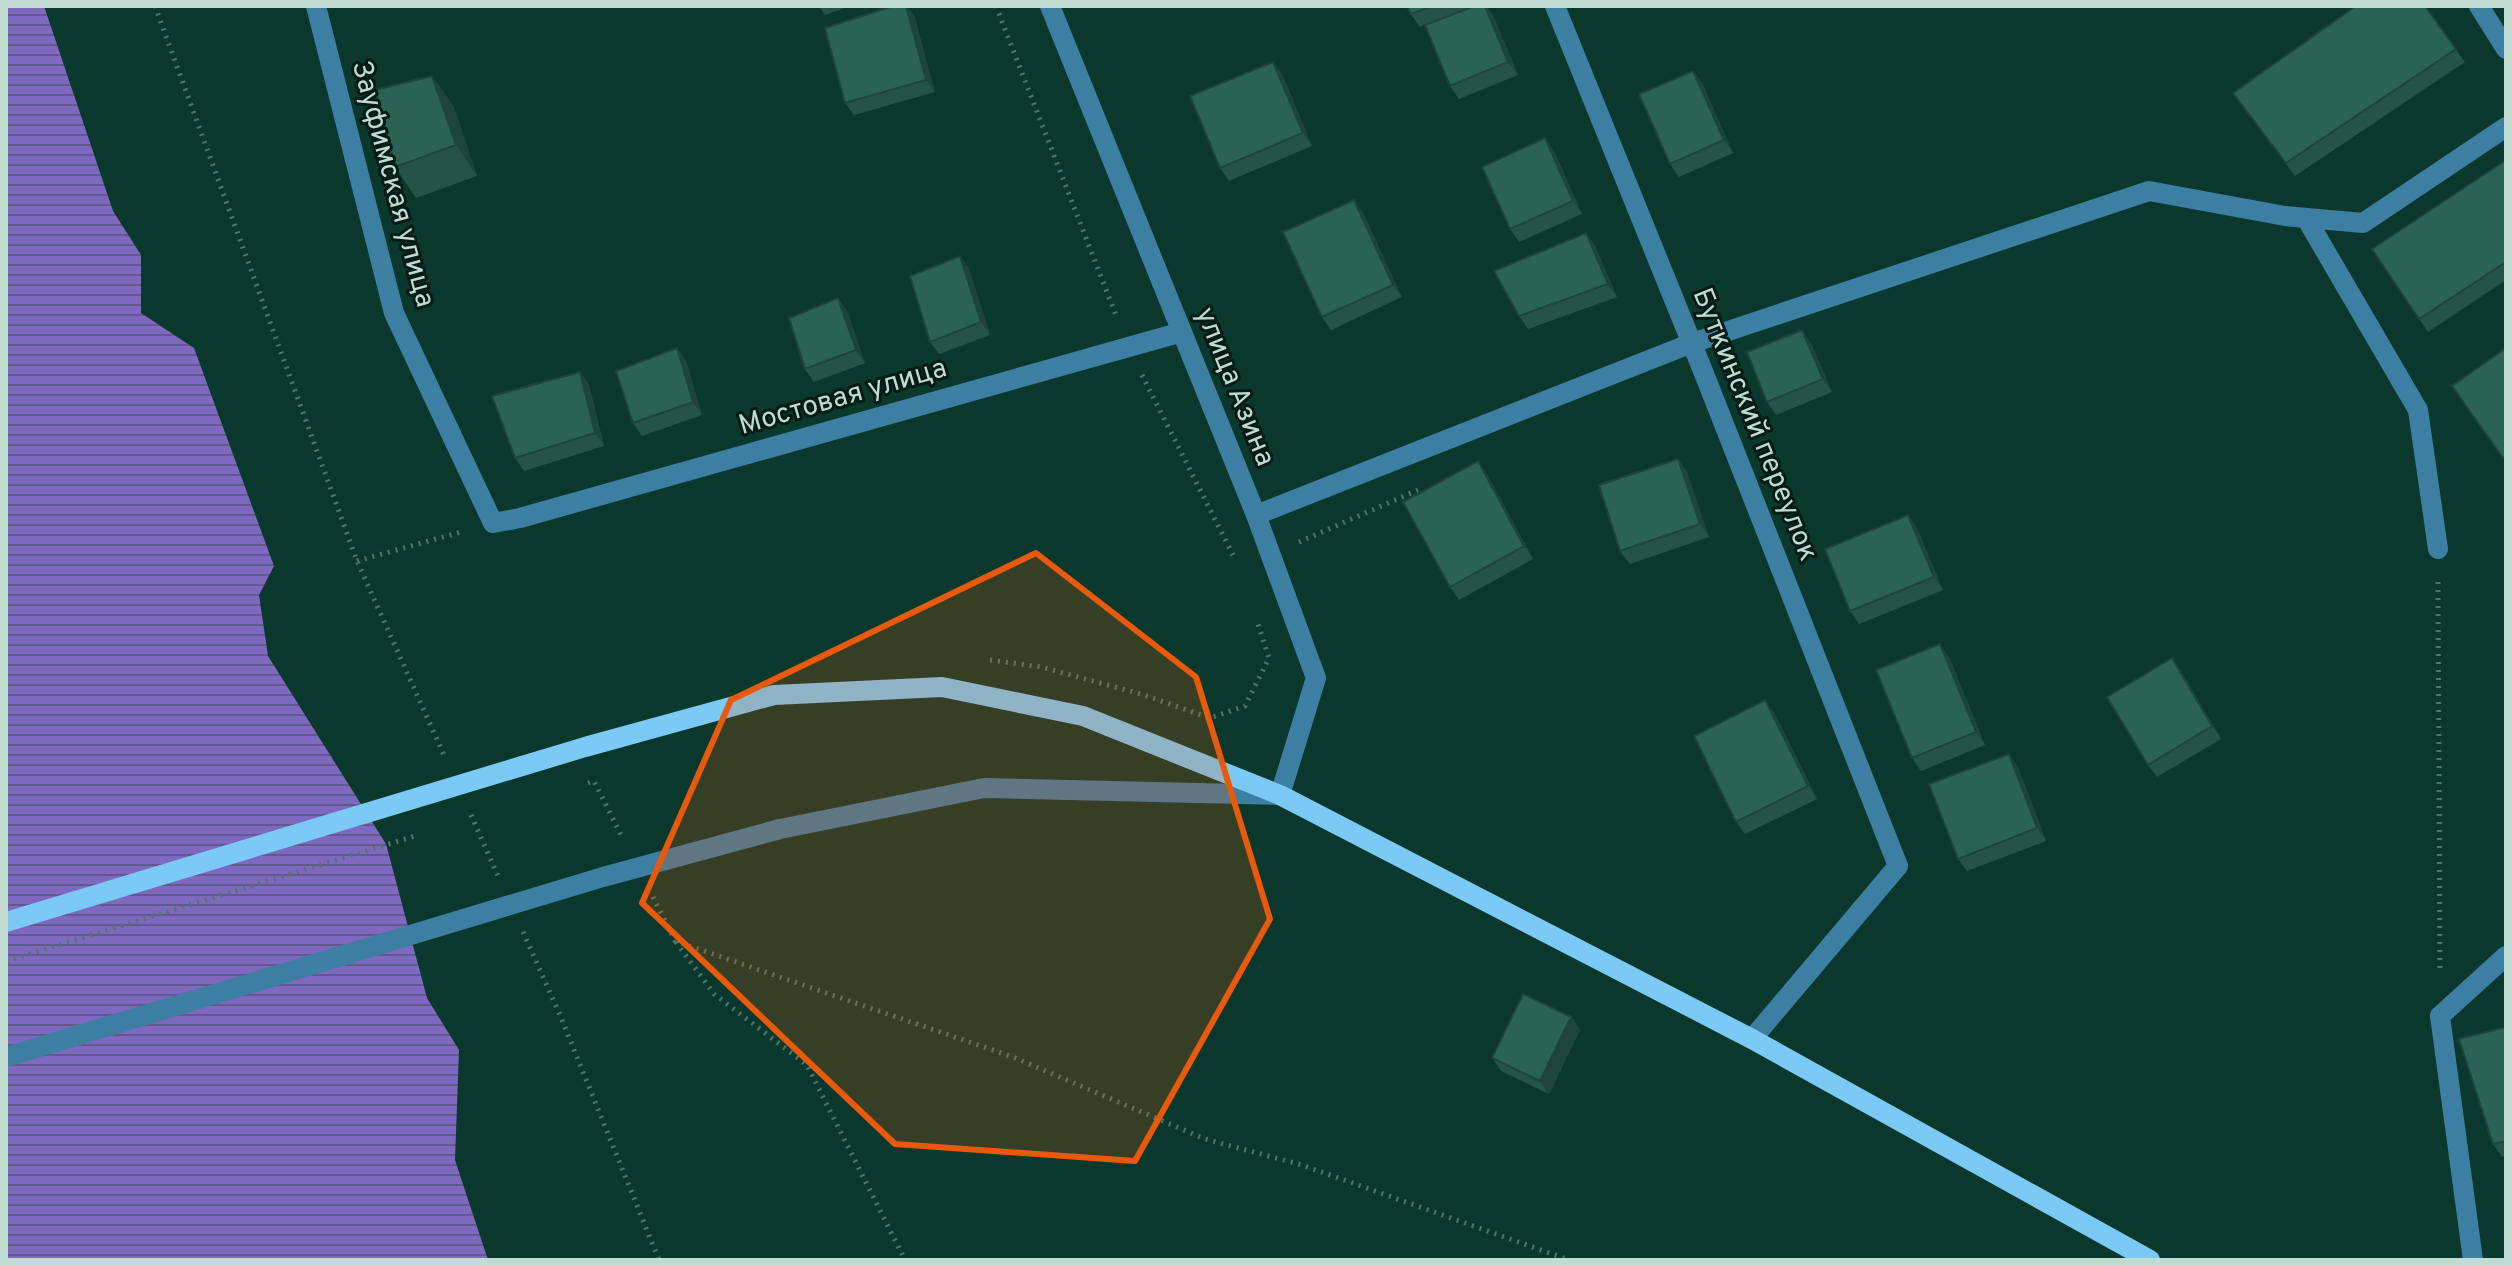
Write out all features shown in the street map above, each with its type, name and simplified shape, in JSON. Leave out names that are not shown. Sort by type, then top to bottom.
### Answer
[{"type":"main road","points":[[6,922],[585,747],[774,695],[942,687],[1083,716],[1280,795],[1752,1039],[2150,1260]]},
{"type":"street","name":"Зауфимская улица","points":[[316,6],[394,313],[493,523]]},
{"type":"street","name":"улица Азина","points":[[1050,6],[1256,515],[1316,678],[1280,795]]},
{"type":"street","name":"Буткинский переулок","points":[[1555,6],[1692,343],[1898,866],[1752,1039]]},
{"type":"street","points":[[2479,6],[2506,49]]},
{"type":"street","points":[[1256,515],[1692,343],[2149,191],[2306,218],[2363,223],[2506,127]]},
{"type":"street","points":[[2306,218],[2418,410],[2438,549]]},
{"type":"street","name":"Мостовая улица","points":[[493,523],[1182,332]]},
{"type":"street","points":[[6,1057],[603,877],[780,829],[984,788],[1280,795]]},
{"type":"street","points":[[2473,1260],[2440,1016],[2506,956]]},
{"type":"path","points":[[155,6],[357,561],[446,759]]},
{"type":"path","points":[[996,6],[1128,347],[1233,557]]},
{"type":"path","points":[[357,561],[493,523]]},
{"type":"path","points":[[2438,549],[2440,1016]]},
{"type":"path","points":[[579,786],[594,781],[628,848]]},
{"type":"path","points":[[465,802],[503,887]]},
{"type":"path","points":[[458,823],[473,818]]},
{"type":"path","points":[[6,961],[428,832]]},
{"type":"path","points":[[648,888],[675,941],[714,994],[807,1065],[905,1260]]},
{"type":"path","points":[[522,930],[560,1015],[659,1260]]},
{"type":"path","points":[[675,941],[1013,1057],[1205,1139],[1302,1165],[1569,1260]]},
{"type":"highlighted area","points":[[1036,553],[1196,677],[1270,919],[1135,1161],[895,1144],[642,903],[731,700]]},
{"type":"shaded area","points":[[6,6],[44,6],[113,211],[141,255],[141,313],[194,348],[274,566],[259,595],[268,656],[386,844],[427,998],[459,1050],[455,1160],[488,1260],[6,1260]]},
{"type":"building","points":[[893,6],[906,6],[926,80],[845,103],[825,28]]},
{"type":"building","points":[[1407,6],[1433,6],[1411,14]]},
{"type":"building","points":[[1474,6],[1485,6],[1508,62],[1450,86],[1425,25]]},
{"type":"building","points":[[2356,6],[2425,6],[2456,49],[2286,163],[2233,93]]},
{"type":"building","points":[[1273,62],[1303,133],[1220,168],[1190,96]]},
{"type":"building","points":[[1693,71],[1724,140],[1670,164],[1639,94]]},
{"type":"building","points":[[432,76],[456,145],[395,167],[375,90]]},
{"type":"building","points":[[1545,138],[1573,201],[1510,229],[1482,167]]},
{"type":"building","points":[[2506,160],[2506,262],[2419,319],[2372,249]]},
{"type":"building","points":[[1354,200],[1393,285],[1322,317],[1283,232]]},
{"type":"building","points":[[1586,233],[1608,284],[1519,316],[1494,271]]},
{"type":"building","points":[[960,256],[981,322],[930,342],[910,276]]},
{"type":"building","points":[[838,298],[856,350],[805,369],[789,318]]},
{"type":"building","points":[[1802,330],[1823,379],[1767,402],[1747,352]]},
{"type":"building","points":[[677,348],[693,402],[633,423],[616,371]]},
{"type":"building","points":[[2506,348],[2506,456],[2503,458],[2452,386]]},
{"type":"building","points":[[580,372],[595,433],[515,458],[492,396]]},
{"type":"building","points":[[1678,459],[1700,524],[1620,551],[1599,485]]},
{"type":"building","points":[[1478,461],[1524,546],[1450,587],[1403,502]]},
{"type":"building","points":[[1908,515],[1934,577],[1850,611],[1825,549]]},
{"type":"building","points":[[1940,644],[1976,732],[1912,758],[1876,670]]},
{"type":"building","points":[[2172,658],[2212,726],[2148,765],[2107,697]]},
{"type":"building","points":[[1765,700],[1808,786],[1736,822],[1694,736]]},
{"type":"building","points":[[2009,754],[2037,828],[1958,859],[1929,784]]},
{"type":"building","points":[[1523,994],[1571,1017],[1540,1081],[1492,1058]]},
{"type":"building","points":[[2506,1027],[2506,1141],[2493,1144],[2459,1039]]}]
